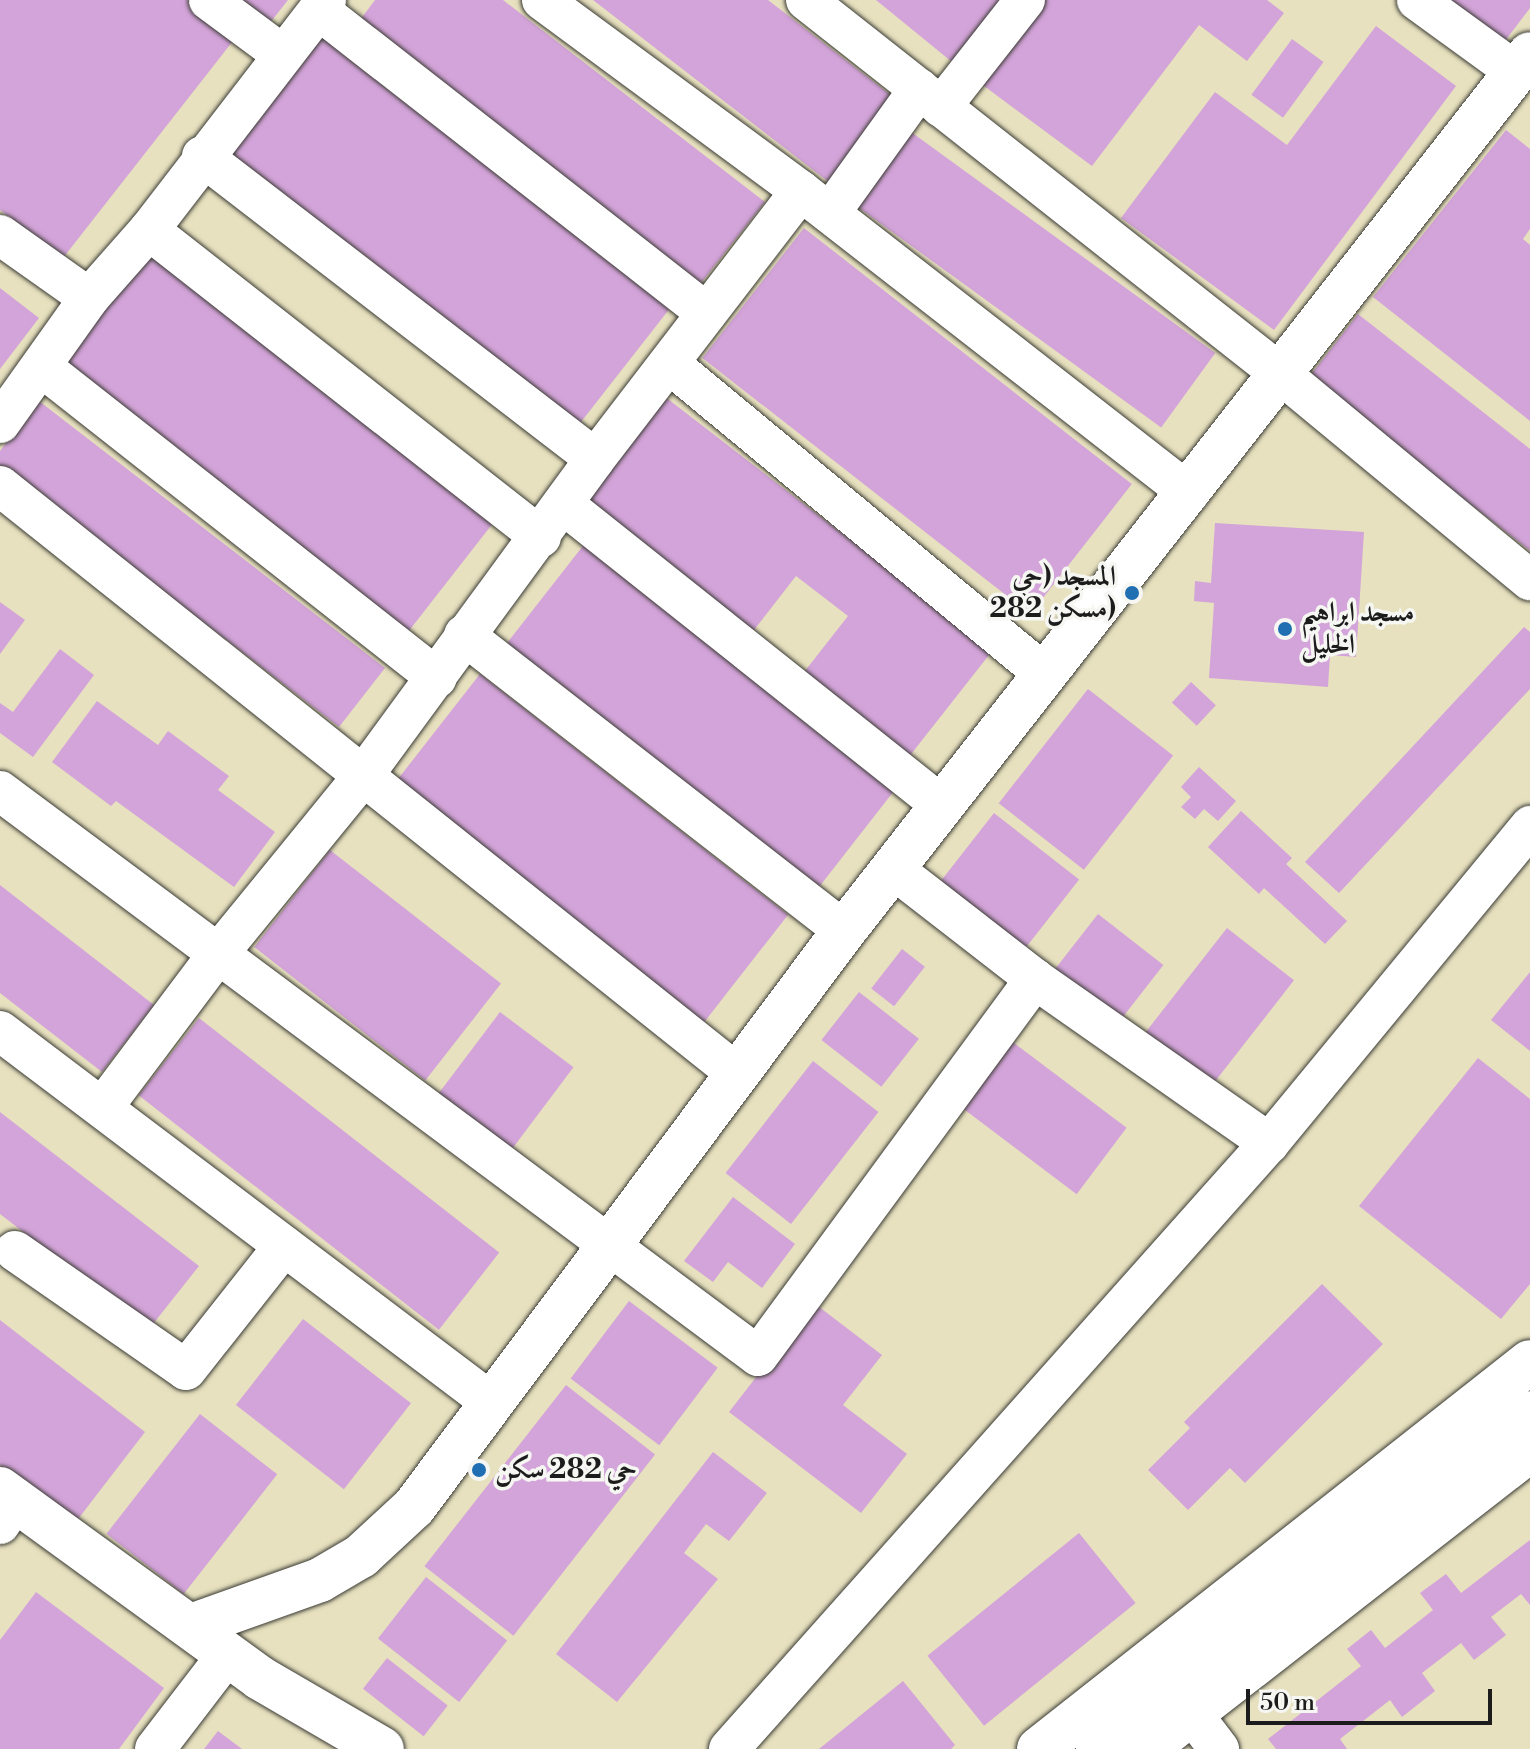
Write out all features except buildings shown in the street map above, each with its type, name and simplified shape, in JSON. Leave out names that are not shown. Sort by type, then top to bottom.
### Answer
[{"type":"main road","points":[[191,1626],[285,1596],[361,1556],[414,1507],[892,868],[1282,375],[1523,63]]},
{"type":"main road","points":[[1039,1749],[1530,1362]]},
{"type":"main road","points":[[1098,1749],[1530,1413]]},
{"type":"main road","points":[[5,1504],[191,1626],[294,1701],[382,1749]]},
{"type":"street","points":[[209,0],[283,55]]},
{"type":"street","points":[[542,0],[815,202],[1189,493]]},
{"type":"street","points":[[806,0],[1282,375],[1530,580]]},
{"type":"street","points":[[103,1107],[218,954],[363,776],[437,678],[464,635],[541,537],[595,459],[671,365],[707,313],[815,202],[930,98],[1025,0]]},
{"type":"street","points":[[1417,0],[1523,63]]},
{"type":"street","points":[[0,423],[43,368],[89,298],[149,230],[202,156],[323,5],[707,313]]},
{"type":"street","points":[[202,156],[595,459]]},
{"type":"street","points":[[149,230],[541,537]]},
{"type":"street","points":[[0,235],[89,298]]},
{"type":"street","points":[[671,365],[1045,674]]},
{"type":"street","points":[[43,368],[437,678]]},
{"type":"street","points":[[0,486],[736,1073]]},
{"type":"street","points":[[563,504],[942,805]]},
{"type":"street","points":[[464,635],[844,931]]},
{"type":"street","points":[[0,791],[758,1356],[1035,979]]},
{"type":"street","points":[[729,1749],[1269,1143],[1530,826]]},
{"type":"street","points":[[892,868],[1035,979],[1269,1143]]},
{"type":"street","points":[[0,1031],[492,1403]]},
{"type":"street","points":[[15,1251],[186,1370],[284,1246]]},
{"type":"street","points":[[1149,1749],[1530,1452]]},
{"type":"street","points":[[155,1749],[227,1655]]},
{"type":"street","points":[[1193,1715],[1219,1749]]},
{"type":"place","name":"المسجد (حي 282 مسكن)","points":[[1132,593]]},
{"type":"place","name":"مسجد ابراهيم الخليل","points":[[1285,629]]},
{"type":"place","name":"حي 282 سكن","points":[[479,1470]]}]
